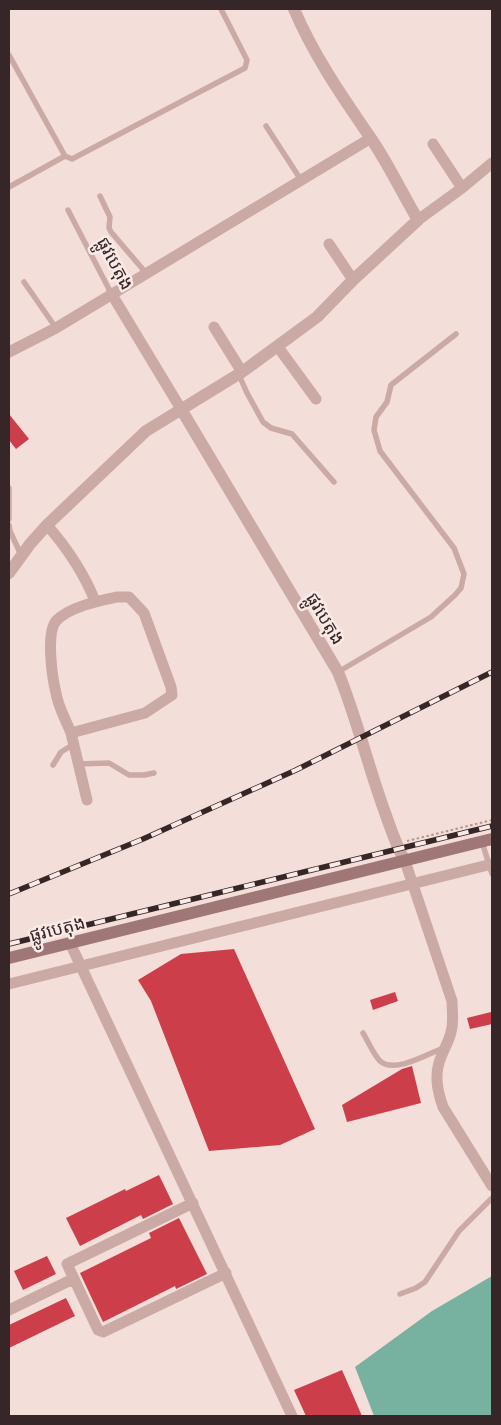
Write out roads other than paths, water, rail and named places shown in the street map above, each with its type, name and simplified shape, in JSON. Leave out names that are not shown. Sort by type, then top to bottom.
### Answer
[{"type":"main road","name":"ផ្លូវបេតុង","points":[[9,958],[487,840]]},
{"type":"street","points":[[294,9],[317,56],[350,109],[371,138],[418,220]]},
{"type":"street","points":[[9,352],[56,328],[371,138]]},
{"type":"street","points":[[433,144],[462,188]]},
{"type":"street","points":[[9,573],[21,555],[48,525],[146,431],[240,373],[278,347],[318,316],[353,280],[418,220],[492,163]]},
{"type":"street","points":[[329,244],[353,280]]},
{"type":"street","name":"ផ្លូវបេតុង","points":[[112,293],[338,672],[349,700],[373,778],[396,844],[405,861],[452,1001],[453,1022],[451,1032],[436,1074],[438,1094],[443,1107],[492,1186]]},
{"type":"street","points":[[214,328],[240,373]]},
{"type":"street","points":[[278,347],[316,400]]},
{"type":"street","points":[[48,525],[63,544],[81,573],[95,601]]},
{"type":"street","points":[[72,738],[145,713],[172,695],[171,687],[144,613],[129,597],[116,597],[95,601],[64,614],[55,622],[51,631],[50,640],[56,694],[72,738],[87,800]]},
{"type":"street","points":[[9,984],[413,884],[491,868]]},
{"type":"street","points":[[70,943],[292,1416]]},
{"type":"street","points":[[193,1203],[70,1261],[67,1264],[73,1278],[100,1332],[226,1273]]},
{"type":"street","points":[[9,1310],[73,1278]]},
{"type":"lane","points":[[9,55],[65,156],[72,159],[245,68],[247,60],[221,9]]},
{"type":"lane","points":[[266,126],[301,180]]},
{"type":"lane","points":[[9,187],[65,156]]},
{"type":"lane","points":[[100,196],[110,217],[111,232],[146,273]]},
{"type":"lane","name":"ផ្លូវបេតុង","points":[[68,210],[112,293]]},
{"type":"lane","points":[[24,282],[56,328]]},
{"type":"lane","points":[[338,672],[431,617],[461,588],[464,574],[454,548],[380,451],[374,430],[376,417],[386,402],[391,385],[456,334]]},
{"type":"lane","points":[[240,373],[246,394],[263,422],[271,428],[292,434],[334,482]]},
{"type":"lane","points":[[9,488],[9,519]]},
{"type":"lane","points":[[9,525],[21,555]]},
{"type":"lane","points":[[53,765],[72,738]]},
{"type":"lane","points":[[78,764],[109,764],[129,775],[154,773]]},
{"type":"lane","points":[[487,840],[491,868]]},
{"type":"lane","points":[[363,1033],[379,1060],[387,1065],[400,1065],[445,1047]]},
{"type":"lane","points":[[400,1294],[416,1288],[425,1282],[459,1231],[492,1198]]},
{"type":"railway","points":[[9,894],[143,839],[296,770],[492,672]]},
{"type":"railway","points":[[9,944],[492,826]]}]
